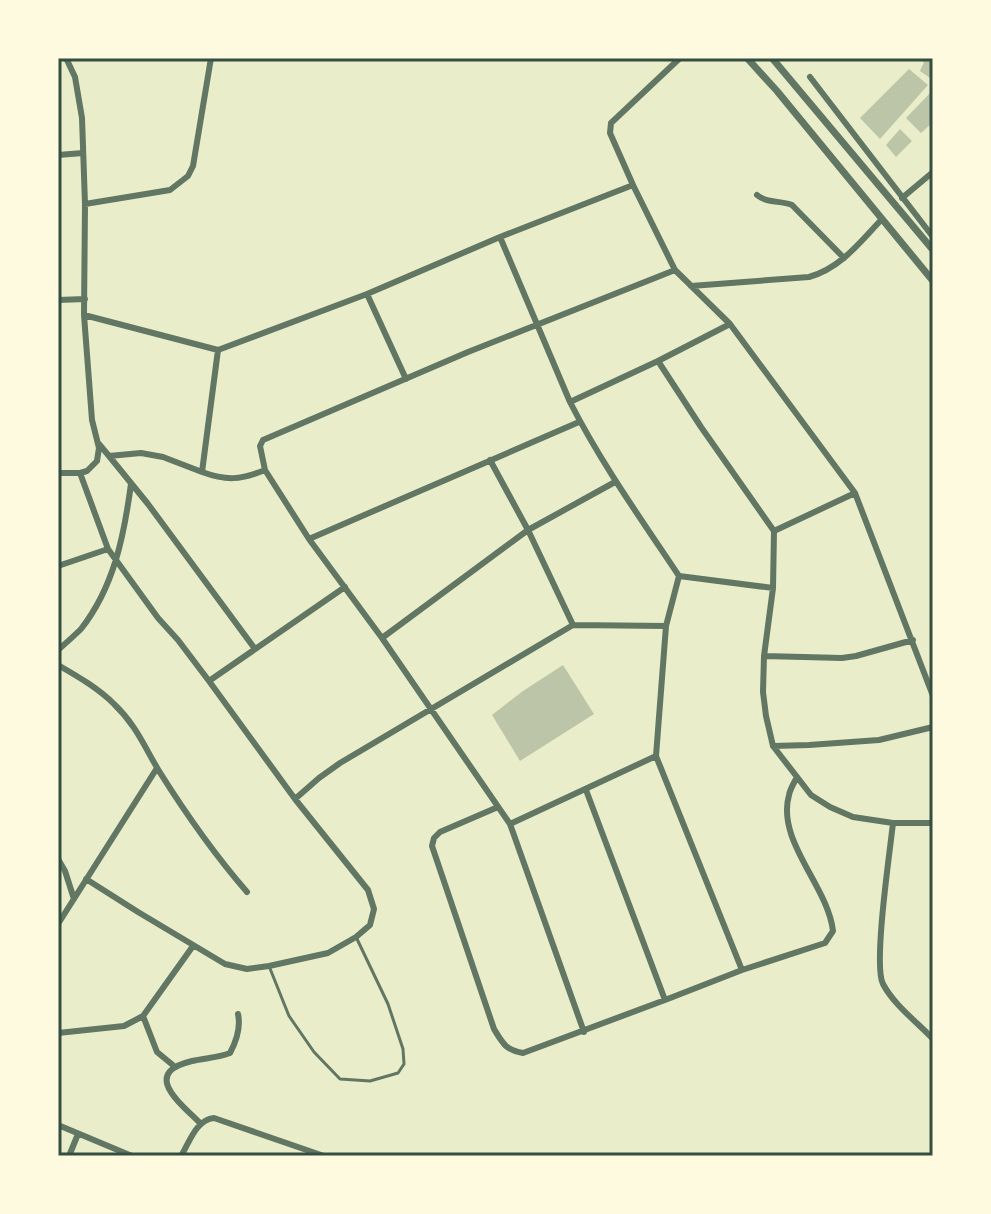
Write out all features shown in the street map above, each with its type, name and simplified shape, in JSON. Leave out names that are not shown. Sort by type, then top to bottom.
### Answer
[{"type":"street","points":[[58,473],[87,471],[99,455],[90,405],[84,315],[82,118],[75,77],[66,58]]},
{"type":"street","points":[[85,204],[170,190],[188,176],[193,166],[211,58]]},
{"type":"street","points":[[680,58],[611,123],[610,133],[675,270],[730,324],[855,493],[933,696]]},
{"type":"street","points":[[747,58],[933,281]]},
{"type":"street","points":[[772,58],[933,249],[917,261]]},
{"type":"street","points":[[810,77],[933,237]]},
{"type":"street","points":[[58,155],[83,153]]},
{"type":"street","points":[[902,198],[933,172]]},
{"type":"street","points":[[84,315],[218,350],[367,294],[633,185]]},
{"type":"street","points":[[757,195],[764,201],[792,205],[844,258]]},
{"type":"street","points":[[691,286],[809,277],[823,273],[844,258],[882,219]]},
{"type":"street","points":[[500,237],[579,422],[615,482],[679,576],[773,588]]},
{"type":"street","points":[[584,1032],[510,824],[382,638],[309,539],[265,470],[260,446],[263,440],[538,323],[675,270]]},
{"type":"street","points":[[367,294],[406,379]]},
{"type":"street","points":[[58,300],[85,299]]},
{"type":"street","points":[[570,402],[730,324]]},
{"type":"street","points":[[202,472],[218,350]]},
{"type":"street","points":[[658,361],[774,531],[773,588],[764,656],[763,692],[773,746],[811,795],[830,807],[853,817],[893,823],[933,823]]},
{"type":"street","points":[[309,539],[579,422]]},
{"type":"street","points":[[97,442],[255,649]]},
{"type":"street","points":[[109,456],[141,453],[163,457],[215,476],[235,479],[265,470]]},
{"type":"street","points":[[490,460],[528,530],[573,625]]},
{"type":"street","points":[[80,473],[108,549],[295,799],[368,890],[374,909],[370,925],[328,953],[247,969],[225,964],[86,879]]},
{"type":"street","points":[[382,638],[528,530],[615,482]]},
{"type":"street","points":[[58,650],[79,630],[97,604],[117,562],[131,484]]},
{"type":"street","points":[[774,531],[855,493]]},
{"type":"street","points":[[58,566],[108,549]]},
{"type":"street","points":[[679,576],[666,626],[656,756],[742,970]]},
{"type":"street","points":[[209,681],[345,587]]},
{"type":"street","points":[[295,799],[340,763],[573,625],[666,626]]},
{"type":"street","points":[[764,656],[842,658],[913,640]]},
{"type":"street","points":[[58,665],[113,702],[137,730],[157,768],[218,859],[247,892]]},
{"type":"street","points":[[773,746],[879,740],[933,727]]},
{"type":"street","points":[[510,824],[656,756]]},
{"type":"street","points":[[58,924],[157,768]]},
{"type":"street","points":[[498,807],[440,832],[432,846],[494,1029],[511,1051],[523,1053],[742,970],[825,943],[833,931],[832,917],[788,824],[789,793],[797,777]]},
{"type":"street","points":[[586,790],[665,1000]]},
{"type":"street","points":[[893,823],[880,952],[882,982],[933,1039]]},
{"type":"street","points":[[58,859],[74,899]]},
{"type":"street","points":[[58,1033],[124,1026],[143,1016],[193,946]]},
{"type":"street","points":[[200,1123],[172,1094],[165,1082],[167,1073],[174,1066],[230,1053],[241,1026],[238,1014]]},
{"type":"street","points":[[143,1016],[157,1052],[174,1066]]},
{"type":"street","points":[[181,1156],[200,1123],[214,1118],[324,1156]]},
{"type":"street","points":[[58,1125],[132,1156]]},
{"type":"street","points":[[69,1156],[78,1134]]},
{"type":"lane","points":[[269,966],[289,1016],[314,1052],[340,1079],[370,1081],[398,1073],[404,1064],[403,1049],[388,1004],[356,937]]},
{"type":"building","points":[[917,58],[933,58],[933,80],[920,71],[924,62]]},
{"type":"building","points":[[909,69],[928,85],[880,139],[860,118]]},
{"type":"building","points":[[933,90],[933,122],[921,133],[906,118]]},
{"type":"building","points":[[900,129],[912,141],[896,157],[886,145]]},
{"type":"building","points":[[563,665],[594,714],[520,761],[492,715]]}]
